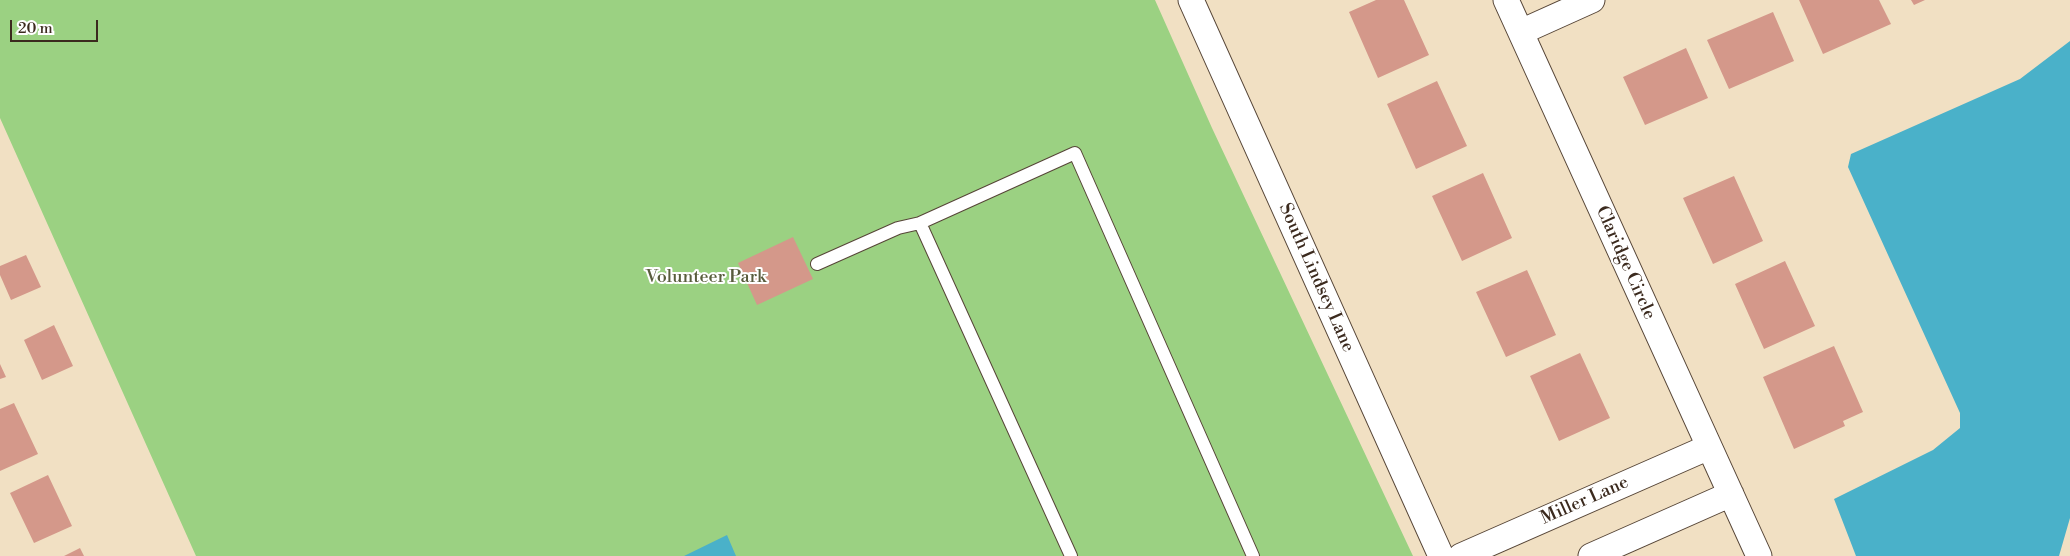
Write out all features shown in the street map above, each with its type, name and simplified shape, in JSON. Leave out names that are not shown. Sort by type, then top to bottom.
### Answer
[{"type":"street","name":"South Lindsey Lane","points":[[1191,0],[1442,556]]},
{"type":"street","name":"Claridge Circle","points":[[1506,0],[1759,556]]},
{"type":"street","points":[[1521,32],[1592,0]]},
{"type":"street","name":"Miller Lane","points":[[1460,556],[1709,447]]},
{"type":"street","points":[[1590,556],[1731,494]]},
{"type":"lane","points":[[817,264],[898,228],[920,223],[1074,153],[1254,556]]},
{"type":"lane","points":[[920,223],[1071,556]]},
{"type":"green space","name":"Volunteer Park","points":[[0,0],[1155,0],[1212,128],[1413,556],[196,556],[0,118]]},
{"type":"water","points":[[2070,41],[2070,518],[2059,556],[1856,556],[1834,499],[1933,450],[1960,428],[1960,413],[1848,167],[1851,154],[2020,79]]},
{"type":"water","points":[[727,535],[736,556],[684,556]]},
{"type":"building","points":[[1376,0],[1404,0],[1429,55],[1378,78],[1349,12]]},
{"type":"building","points":[[1799,0],[1879,0],[1891,24],[1823,54]]},
{"type":"building","points":[[1911,0],[1925,0],[1914,5]]},
{"type":"building","points":[[1773,12],[1794,61],[1729,89],[1707,40]]},
{"type":"building","points":[[1686,48],[1708,98],[1645,125],[1623,77]]},
{"type":"building","points":[[1437,81],[1467,146],[1416,169],[1387,104]]},
{"type":"building","points":[[1483,173],[1512,238],[1462,261],[1432,196]]},
{"type":"building","points":[[1734,176],[1763,241],[1713,264],[1683,198]]},
{"type":"building","points":[[793,237],[813,279],[757,305],[738,263]]},
{"type":"building","points":[[26,255],[41,287],[11,300],[0,275],[0,266]]},
{"type":"building","points":[[1785,261],[1815,326],[1764,349],[1735,284]]},
{"type":"building","points":[[1527,270],[1556,335],[1506,357],[1476,292]]},
{"type":"building","points":[[54,325],[73,366],[42,380],[24,340]]},
{"type":"building","points":[[1834,346],[1863,412],[1843,421],[1845,426],[1794,449],[1763,377]]},
{"type":"building","points":[[1580,353],[1610,418],[1559,441],[1530,376]]},
{"type":"building","points":[[0,364],[6,377],[0,379]]},
{"type":"building","points":[[14,403],[38,454],[0,471],[0,409]]},
{"type":"building","points":[[48,475],[72,526],[34,543],[10,493]]},
{"type":"building","points":[[80,548],[84,556],[64,556]]}]
